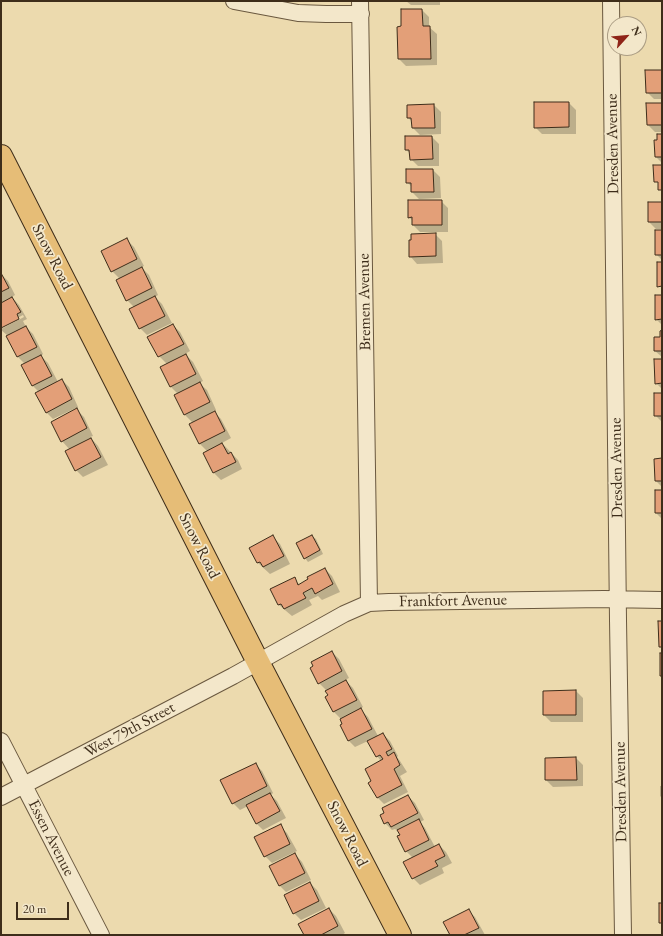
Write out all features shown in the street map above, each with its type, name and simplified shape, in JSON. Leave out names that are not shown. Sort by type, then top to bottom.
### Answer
[{"type":"main road","name":"Snow Road","points":[[1,156],[258,662],[400,935]]},
{"type":"street","points":[[234,1],[298,13],[326,14],[361,7]]},
{"type":"street","name":"Dresden Avenue","points":[[611,1],[623,935]]},
{"type":"street","name":"Bremen Avenue","points":[[361,7],[369,604]]},
{"type":"street","name":"Frankfort Avenue","points":[[258,662],[344,614],[369,604],[389,602],[618,599],[662,600]]},
{"type":"street","name":"West 79th Street","points":[[1,797],[258,662]]},
{"type":"street","name":"Essen Avenue","points":[[1,740],[100,935]]},
{"type":"building","points":[[401,9],[422,9],[423,26],[430,26],[431,59],[398,59],[397,27],[401,26]]},
{"type":"building","points":[[645,70],[662,70],[662,93],[646,93]]},
{"type":"building","points":[[534,102],[569,102],[569,127],[534,128]]},
{"type":"building","points":[[646,103],[662,103],[662,125],[647,125]]},
{"type":"building","points":[[434,104],[435,128],[412,128],[411,118],[407,118],[407,105]]},
{"type":"building","points":[[657,134],[662,134],[662,157],[655,157],[654,140],[657,140]]},
{"type":"building","points":[[405,136],[432,136],[433,159],[410,160],[409,150],[405,150]]},
{"type":"building","points":[[653,165],[662,165],[662,190],[658,190],[658,182],[654,182]]},
{"type":"building","points":[[406,169],[433,169],[434,192],[411,192],[411,183],[406,183]]},
{"type":"building","points":[[408,200],[442,200],[442,225],[412,225],[412,217],[408,218]]},
{"type":"building","points":[[648,202],[662,202],[662,222],[648,222]]},
{"type":"building","points":[[655,230],[662,230],[662,255],[655,255]]},
{"type":"building","points":[[436,233],[436,256],[409,257],[409,240],[411,240],[411,234]]},
{"type":"building","points":[[127,238],[137,259],[111,272],[101,251]]},
{"type":"building","points":[[657,262],[662,262],[662,286],[657,287]]},
{"type":"building","points":[[142,267],[152,288],[126,301],[116,280]]},
{"type":"building","points":[[1,273],[9,288],[1,292]]},
{"type":"building","points":[[655,295],[662,295],[662,319],[655,320]]},
{"type":"building","points":[[155,296],[165,316],[139,329],[129,309]]},
{"type":"building","points":[[12,297],[21,312],[17,314],[19,319],[1,328],[1,303]]},
{"type":"building","points":[[173,324],[184,344],[158,357],[147,337]]},
{"type":"building","points":[[26,326],[37,347],[17,357],[6,336]]},
{"type":"building","points":[[662,330],[662,351],[654,351],[654,337],[660,337],[660,331]]},
{"type":"building","points":[[186,354],[196,374],[170,387],[160,367]]},
{"type":"building","points":[[41,355],[52,376],[32,386],[21,365]]},
{"type":"building","points":[[654,359],[662,359],[662,383],[655,384]]},
{"type":"building","points":[[62,379],[72,399],[46,413],[35,393]]},
{"type":"building","points":[[200,382],[210,402],[184,415],[174,395]]},
{"type":"building","points":[[654,393],[662,393],[662,416],[654,416]]},
{"type":"building","points":[[77,408],[87,428],[61,442],[51,422]]},
{"type":"building","points":[[215,411],[225,431],[199,444],[189,424]]},
{"type":"building","points":[[91,438],[101,457],[75,471],[65,451]]},
{"type":"building","points":[[222,443],[228,454],[231,452],[236,462],[213,473],[203,453]]},
{"type":"building","points":[[662,458],[662,481],[655,481],[654,459]]},
{"type":"building","points":[[655,490],[662,490],[662,513],[655,513]]},
{"type":"building","points":[[273,535],[284,556],[263,567],[260,562],[257,563],[249,548]]},
{"type":"building","points":[[312,535],[320,550],[304,559],[296,543]]},
{"type":"building","points":[[325,568],[333,584],[315,594],[312,588],[303,593],[306,598],[284,609],[281,604],[278,605],[270,589],[295,577],[298,585],[308,579],[307,577]]},
{"type":"building","points":[[658,621],[662,621],[662,647],[659,647]]},
{"type":"building","points":[[332,651],[342,671],[318,684],[310,668],[313,666],[311,662]]},
{"type":"building","points":[[660,653],[662,653],[662,676],[660,676]]},
{"type":"building","points":[[346,680],[357,700],[333,712],[325,697],[328,695],[325,691]]},
{"type":"building","points":[[576,690],[576,715],[543,715],[543,691]]},
{"type":"building","points":[[361,708],[372,729],[348,741],[340,725],[342,724],[340,719]]},
{"type":"building","points":[[383,733],[392,749],[386,752],[388,756],[394,752],[400,765],[394,769],[402,785],[377,798],[368,783],[371,781],[365,769],[383,759],[380,755],[376,757],[367,741]]},
{"type":"building","points":[[576,757],[577,780],[545,780],[545,758]]},
{"type":"building","points":[[256,763],[267,786],[232,804],[220,780]]},
{"type":"building","points":[[270,793],[280,811],[256,824],[246,805]]},
{"type":"building","points":[[408,795],[418,813],[391,827],[388,822],[384,824],[380,815],[384,813],[382,808]]},
{"type":"building","points":[[419,819],[429,840],[405,852],[397,836],[400,835],[397,830]]},
{"type":"building","points":[[281,824],[290,844],[264,857],[254,837]]},
{"type":"building","points":[[439,844],[445,856],[435,861],[438,866],[412,879],[403,862]]},
{"type":"building","points":[[295,853],[305,873],[279,886],[269,866]]},
{"type":"building","points":[[310,882],[319,901],[293,914],[284,895]]},
{"type":"building","points":[[659,903],[662,903],[662,923],[659,923]]},
{"type":"building","points":[[329,908],[338,926],[321,935],[304,935],[298,924]]},
{"type":"building","points":[[469,909],[479,928],[464,935],[450,935],[443,922]]}]
